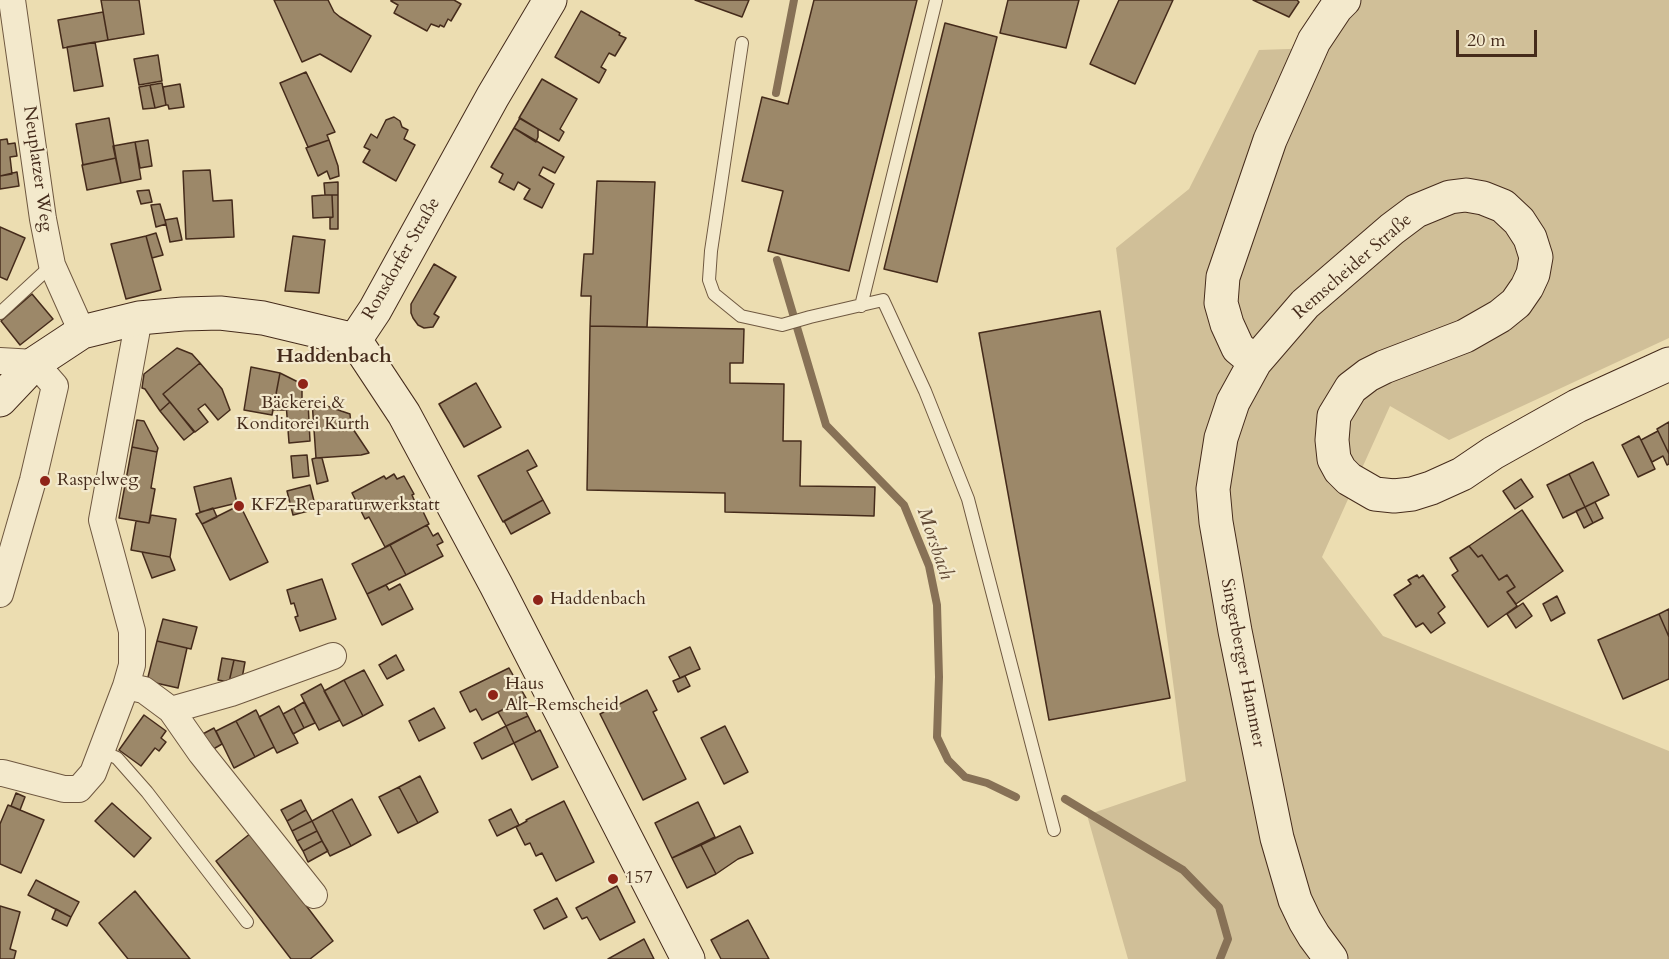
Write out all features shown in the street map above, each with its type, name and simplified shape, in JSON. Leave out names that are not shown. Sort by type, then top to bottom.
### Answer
[{"type":"main road","name":"Ronsdorfer Straße","points":[[0,400],[35,363],[82,332],[139,318],[220,313],[263,318],[355,339],[375,310],[493,96],[550,0]]},
{"type":"main road","points":[[1255,362],[1238,348],[1227,324],[1221,303],[1223,277],[1269,140],[1314,41],[1344,0]]},
{"type":"main road","name":"Remscheider Straße","points":[[1255,362],[1305,304],[1392,229],[1416,211],[1450,197],[1466,195],[1483,198],[1503,206],[1519,221],[1530,238],[1536,257],[1533,274],[1516,303],[1500,316],[1465,336],[1384,367],[1368,375],[1351,388],[1334,416],[1332,440],[1334,459],[1349,479],[1375,494],[1394,496],[1412,494],[1431,488],[1462,474],[1493,453],[1577,406],[1669,364]]},
{"type":"main road","points":[[355,339],[404,414],[496,585],[688,959]]},
{"type":"main road","name":"Singerberger Hammer","points":[[1255,362],[1233,402],[1221,438],[1214,489],[1216,522],[1237,642],[1279,848],[1295,900],[1314,936],[1331,959]]},
{"type":"street","name":"Neuplatzer Weg","points":[[12,0],[43,219],[52,265],[82,332]]},
{"type":"street","points":[[0,773],[64,789],[79,789],[93,772],[126,686],[132,665],[132,631],[102,520],[139,318]]},
{"type":"street","points":[[0,361],[35,363],[55,386],[33,480],[0,594]]},
{"type":"street","points":[[171,710],[231,693],[333,656]]},
{"type":"street","points":[[126,686],[144,690],[171,710],[201,753],[314,895]]},
{"type":"lane","points":[[861,306],[936,0]]},
{"type":"lane","points":[[742,43],[711,251],[710,280],[714,294],[741,315],[782,325],[883,300],[925,391],[968,498],[1054,831]]},
{"type":"lane","points":[[0,314],[52,265]]},
{"type":"lane","points":[[101,751],[117,758],[147,792],[247,922]]},
{"type":"shaded area","points":[[1359,0],[1669,0],[1669,338],[1449,440],[1390,406],[1322,557],[1383,636],[1669,751],[1669,959],[1128,959],[1087,815],[1186,781],[1116,248],[1189,189],[1259,50],[1318,48]]},
{"type":"building","points":[[101,0],[139,0],[144,34],[108,40]]},
{"type":"building","points":[[274,0],[328,0],[334,12],[371,36],[351,72],[320,54],[302,62]]},
{"type":"building","points":[[391,0],[454,0],[461,4],[451,21],[448,19],[444,27],[431,24],[427,31],[394,13],[398,5]]},
{"type":"building","points":[[695,0],[749,0],[742,17]]},
{"type":"building","points":[[814,0],[917,0],[849,271],[768,251],[783,191],[742,181],[762,97],[788,104]]},
{"type":"building","points":[[1008,0],[1079,0],[1066,48],[1000,33]]},
{"type":"building","points":[[1119,0],[1173,0],[1135,84],[1090,64]]},
{"type":"building","points":[[1253,0],[1297,0],[1299,2],[1289,17]]},
{"type":"building","points":[[581,11],[626,38],[615,56],[609,53],[601,67],[606,70],[599,83],[555,57]]},
{"type":"building","points":[[103,12],[108,40],[63,48],[58,20]]},
{"type":"building","points":[[945,23],[997,37],[937,282],[884,269]]},
{"type":"building","points":[[95,42],[103,86],[74,91],[67,47]]},
{"type":"building","points":[[158,55],[162,81],[139,85],[134,59]]},
{"type":"building","points":[[306,72],[335,132],[327,135],[329,140],[308,147],[280,83]]},
{"type":"building","points":[[542,79],[577,99],[560,129],[564,132],[559,141],[519,118]]},
{"type":"building","points":[[162,83],[166,105],[155,108],[150,85]]},
{"type":"building","points":[[180,84],[184,107],[169,109],[166,105],[163,87]]},
{"type":"building","points":[[150,85],[155,108],[143,109],[139,87]]},
{"type":"building","points":[[394,117],[400,121],[402,127],[408,130],[404,139],[415,145],[396,181],[363,162],[370,150],[364,147],[371,134],[377,138],[386,120]]},
{"type":"building","points":[[109,118],[116,158],[83,165],[76,124]]},
{"type":"building","points":[[520,118],[538,129],[536,142],[514,128]]},
{"type":"building","points":[[514,128],[564,157],[555,173],[543,167],[539,175],[554,184],[542,208],[524,199],[530,189],[518,182],[514,190],[499,182],[503,174],[491,167]]},
{"type":"building","points":[[7,139],[8,144],[15,143],[17,156],[10,157],[12,174],[0,176],[0,140]]},
{"type":"building","points":[[148,140],[152,166],[140,168],[135,142]]},
{"type":"building","points":[[329,140],[339,176],[330,179],[327,171],[318,176],[306,148]]},
{"type":"building","points":[[135,142],[141,179],[121,183],[113,146]]},
{"type":"building","points":[[116,158],[121,183],[87,190],[82,165]]},
{"type":"building","points":[[210,170],[213,201],[232,200],[234,237],[186,239],[183,171]]},
{"type":"building","points":[[17,172],[19,186],[0,189],[0,176]]},
{"type":"building","points":[[597,181],[655,182],[647,327],[590,326],[591,296],[581,296],[584,254],[593,254]]},
{"type":"building","points":[[338,182],[338,195],[325,195],[324,183]]},
{"type":"building","points":[[149,190],[152,202],[141,204],[137,191]]},
{"type":"building","points":[[332,195],[333,217],[313,218],[312,196]]},
{"type":"building","points":[[332,195],[338,195],[338,229],[330,229],[330,218],[333,217]]},
{"type":"building","points":[[160,204],[166,224],[156,227],[151,205]]},
{"type":"building","points":[[177,218],[182,240],[170,242],[165,220]]},
{"type":"building","points":[[0,227],[25,238],[7,280],[0,277]]},
{"type":"building","points":[[156,233],[163,255],[152,258],[146,236]]},
{"type":"building","points":[[146,236],[161,290],[126,299],[111,244]]},
{"type":"building","points":[[293,236],[325,240],[319,293],[285,291]]},
{"type":"building","points":[[434,264],[456,277],[434,314],[439,317],[433,327],[424,328],[418,325],[413,318],[411,304]]},
{"type":"building","points":[[32,294],[53,319],[20,345],[1,321]]},
{"type":"building","points":[[1100,311],[1170,698],[1049,720],[979,333]]},
{"type":"building","points":[[590,326],[744,329],[743,363],[730,363],[730,383],[784,384],[783,441],[801,441],[800,486],[875,487],[874,516],[725,512],[725,493],[587,490]]},
{"type":"building","points":[[177,348],[192,354],[200,363],[163,394],[170,402],[160,411],[142,388],[144,374]]},
{"type":"building","points":[[200,363],[222,389],[230,410],[218,420],[205,404],[198,409],[208,422],[195,432],[163,394]]},
{"type":"building","points":[[251,367],[280,373],[272,415],[244,410]]},
{"type":"building","points":[[280,373],[302,384],[302,402],[286,403],[286,410],[273,410]]},
{"type":"building","points":[[476,383],[501,427],[464,447],[439,404]]},
{"type":"building","points":[[312,401],[350,414],[351,426],[369,453],[316,458]]},
{"type":"building","points":[[170,402],[194,432],[184,440],[160,411]]},
{"type":"building","points":[[308,402],[310,441],[289,443],[286,403]]},
{"type":"building","points":[[137,420],[144,421],[158,448],[157,452],[132,447]]},
{"type":"building","points":[[1669,422],[1669,454],[1657,429]]},
{"type":"building","points":[[1658,431],[1669,454],[1667,465],[1663,456],[1652,462],[1641,440]]},
{"type":"building","points":[[1639,436],[1655,469],[1638,477],[1622,445]]},
{"type":"building","points":[[132,447],[157,452],[151,488],[155,489],[149,523],[119,518]]},
{"type":"building","points":[[528,450],[537,466],[527,471],[543,500],[503,522],[478,476]]},
{"type":"building","points":[[307,455],[309,476],[293,478],[291,456]]},
{"type":"building","points":[[322,458],[328,481],[317,484],[312,459]]},
{"type":"building","points":[[1593,462],[1609,495],[1585,507],[1569,474]]},
{"type":"building","points":[[394,474],[397,479],[404,476],[414,494],[412,495],[415,502],[418,501],[429,524],[385,547],[369,517],[365,519],[352,493],[384,476],[386,479]]},
{"type":"building","points":[[1569,474],[1585,507],[1563,518],[1547,485]]},
{"type":"building","points":[[231,478],[237,503],[200,512],[194,487]]},
{"type":"building","points":[[1521,479],[1533,497],[1515,509],[1503,491]]},
{"type":"building","points":[[310,485],[316,509],[293,515],[287,491]]},
{"type":"building","points":[[543,500],[550,513],[511,534],[504,521]]},
{"type":"building","points":[[1595,502],[1603,518],[1593,523],[1585,507]]},
{"type":"building","points":[[240,505],[268,562],[230,580],[202,524]]},
{"type":"building","points":[[1585,507],[1593,523],[1584,528],[1576,511]]},
{"type":"building","points":[[213,508],[217,517],[202,524],[196,514]]},
{"type":"building","points":[[1522,510],[1563,571],[1516,604],[1507,592],[1515,587],[1507,575],[1499,580],[1482,555],[1478,557],[1469,546]]},
{"type":"building","points":[[151,515],[176,519],[170,557],[131,550],[136,521],[149,523]]},
{"type":"building","points":[[427,525],[433,536],[438,533],[443,542],[437,545],[443,556],[406,575],[390,545]]},
{"type":"building","points":[[390,545],[406,575],[367,594],[352,564]]},
{"type":"building","points":[[1469,546],[1478,557],[1482,555],[1499,580],[1507,575],[1515,587],[1507,592],[1517,606],[1488,627],[1452,575],[1458,571],[1450,558]]},
{"type":"building","points":[[142,552],[170,557],[175,570],[152,578]]},
{"type":"building","points":[[1417,575],[1419,578],[1423,575],[1445,607],[1438,613],[1445,623],[1431,633],[1423,623],[1416,627],[1394,595],[1411,584],[1408,580]]},
{"type":"building","points":[[322,579],[336,619],[300,631],[295,617],[298,616],[294,603],[291,604],[287,590]]},
{"type":"building","points":[[400,584],[413,609],[382,625],[367,594],[386,585],[389,590]]},
{"type":"building","points":[[1557,596],[1565,613],[1551,621],[1543,604]]},
{"type":"building","points":[[1523,603],[1532,616],[1516,628],[1507,614]]},
{"type":"building","points":[[1669,609],[1669,637],[1659,614]]},
{"type":"building","points":[[1659,614],[1669,637],[1669,679],[1623,699],[1598,640]]},
{"type":"building","points":[[163,619],[197,627],[191,649],[157,641]]},
{"type":"building","points":[[157,641],[187,648],[178,688],[147,681]]},
{"type":"building","points":[[690,647],[700,669],[680,678],[669,657]]},
{"type":"building","points":[[396,655],[404,670],[387,679],[379,665]]},
{"type":"building","points":[[222,658],[234,660],[229,682],[218,680]]},
{"type":"building","points":[[234,660],[245,662],[241,684],[229,682]]},
{"type":"building","name":"Haus Alt-Remscheid","points":[[509,668],[526,698],[482,720],[476,709],[470,712],[460,692]]},
{"type":"building","points":[[364,670],[383,705],[363,716],[344,680]]},
{"type":"building","points":[[685,676],[690,686],[678,692],[673,681]]},
{"type":"building","points":[[344,680],[363,716],[343,726],[324,691]]},
{"type":"building","points":[[321,684],[340,720],[319,730],[301,695]]},
{"type":"building","points":[[647,690],[657,710],[653,712],[686,779],[643,800],[600,714]]},
{"type":"building","points":[[520,701],[528,716],[506,726],[498,712]]},
{"type":"building","points":[[304,702],[315,723],[304,728],[294,708]]},
{"type":"building","points":[[279,706],[298,743],[277,753],[259,717]]},
{"type":"building","points":[[294,708],[304,728],[293,734],[283,714]]},
{"type":"building","points":[[434,708],[445,728],[419,741],[409,721]]},
{"type":"building","points":[[256,710],[274,747],[255,757],[236,721]]},
{"type":"building","points":[[144,715],[166,731],[161,738],[166,742],[159,751],[155,748],[141,766],[119,750]]},
{"type":"building","points":[[528,716],[536,732],[514,743],[506,726]]},
{"type":"building","points":[[236,721],[255,757],[234,768],[216,731]]},
{"type":"building","points":[[506,726],[514,743],[482,759],[474,743]]},
{"type":"building","points":[[725,726],[748,772],[724,784],[701,738]]},
{"type":"building","points":[[214,728],[222,744],[210,751],[199,736]]},
{"type":"building","points":[[540,730],[558,767],[532,780],[514,743]]},
{"type":"building","points":[[420,776],[438,812],[418,823],[399,787]]},
{"type":"building","points":[[399,787],[418,823],[398,833],[379,797]]},
{"type":"building","points":[[16,793],[25,797],[20,810],[11,806]]},
{"type":"building","points":[[352,799],[371,835],[351,846],[332,810]]},
{"type":"building","points":[[301,800],[306,810],[287,821],[281,810]]},
{"type":"building","points":[[564,801],[594,862],[556,881],[542,853],[536,856],[530,843],[525,845],[516,827]]},
{"type":"building","points":[[698,802],[715,837],[672,858],[655,823]]},
{"type":"building","points":[[112,803],[151,838],[134,857],[95,821]]},
{"type":"building","points":[[8,805],[44,820],[21,873],[0,864],[0,824]]},
{"type":"building","points":[[511,809],[519,825],[497,836],[489,820]]},
{"type":"building","points":[[306,810],[312,821],[292,831],[287,821]]},
{"type":"building","points":[[332,810],[351,846],[330,856],[312,821]]},
{"type":"building","points":[[312,821],[317,831],[297,841],[292,831]]},
{"type":"building","points":[[740,826],[753,853],[738,859],[716,874],[701,845]]},
{"type":"building","points":[[317,831],[322,841],[303,851],[297,841]]},
{"type":"building","points":[[251,833],[333,941],[310,959],[291,959],[216,861]]},
{"type":"building","points":[[322,841],[328,851],[308,862],[303,851]]},
{"type":"building","points":[[701,845],[716,874],[687,888],[672,858]]},
{"type":"building","points":[[36,880],[79,902],[71,917],[28,895]]},
{"type":"building","points":[[617,886],[635,922],[600,940],[587,917],[582,919],[576,908]]},
{"type":"building","points":[[135,891],[190,959],[128,959],[99,923]]},
{"type":"building","points":[[557,898],[567,917],[544,929],[534,910]]},
{"type":"building","points":[[0,906],[20,912],[10,949],[16,951],[14,959],[0,959]]},
{"type":"building","points":[[56,909],[71,917],[67,926],[52,919]]},
{"type":"building","points":[[748,920],[769,959],[721,959],[711,940]]},
{"type":"building","points":[[644,939],[654,959],[608,959]]},
{"type":"waterway","name":"Morsbach","points":[[776,93],[794,0]]},
{"type":"waterway","name":"Morsbach","points":[[777,260],[826,425],[904,505],[929,566],[937,605],[939,677],[937,737],[948,760],[965,777],[987,783],[1016,797]]},
{"type":"waterway","name":"Morsbach","points":[[1065,799],[1183,870],[1219,907],[1228,939],[1220,959]]},
{"type":"place","name":"Bäckerei & Konditorei Kurth","points":[[303,384]]},
{"type":"place","name":"Raspelweg","points":[[45,481]]},
{"type":"place","name":"KFZ-Reparaturwerkstatt","points":[[239,506]]},
{"type":"place","name":"Haddenbach","points":[[538,600]]},
{"type":"place","name":"Haus Alt-Remscheid","points":[[493,695]]},
{"type":"place","name":"157","points":[[613,879]]},
{"type":"district","name":"Haddenbach","points":[[334,357]]}]
